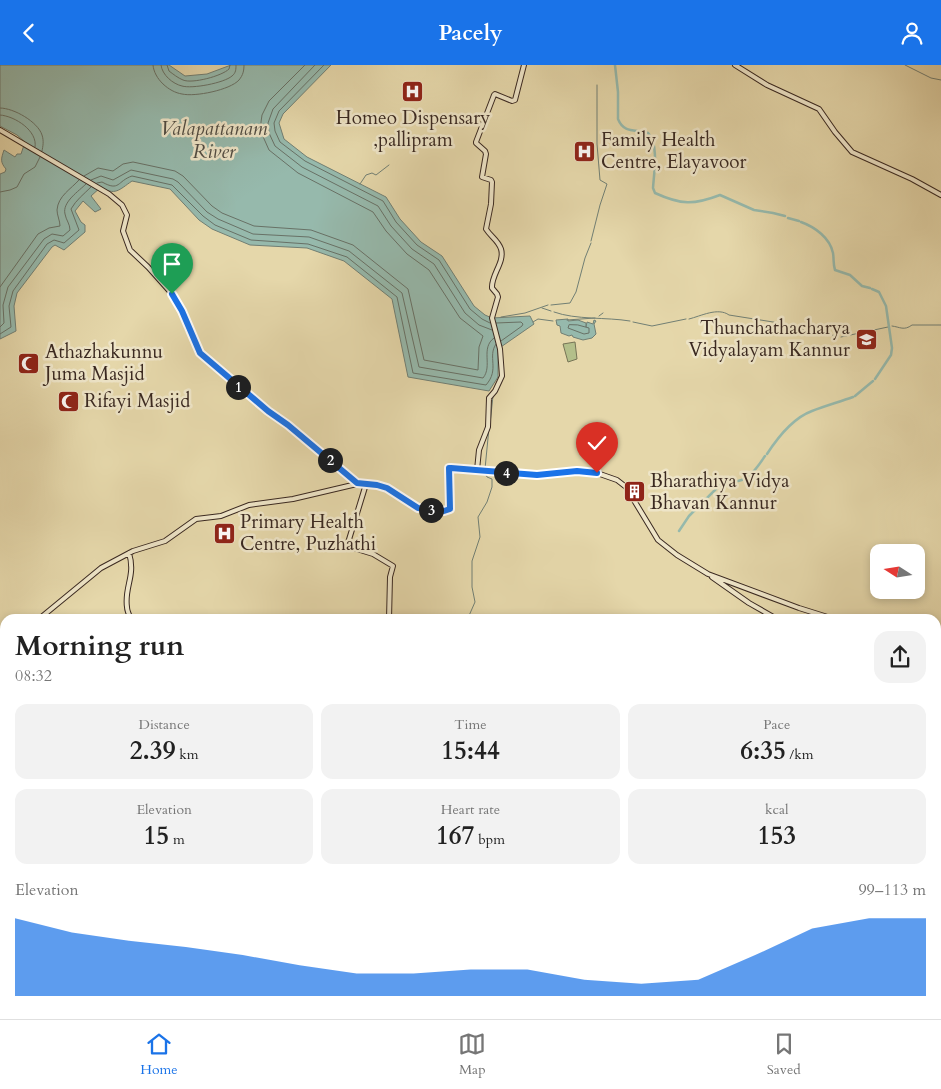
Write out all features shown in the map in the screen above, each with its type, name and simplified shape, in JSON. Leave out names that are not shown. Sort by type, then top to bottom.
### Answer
[{"type":"main road","points":[[477,470],[480,447],[488,427],[488,400],[502,376],[500,349],[492,317],[498,294],[493,290],[492,284],[502,251],[496,239],[486,229],[491,204],[492,182],[482,177],[486,154],[476,141],[494,95],[512,101],[515,100],[524,65]]},
{"type":"main road","points":[[735,65],[767,85],[819,109],[852,152],[912,179],[941,195]]},
{"type":"main road","points":[[0,130],[109,194],[122,205],[127,215],[122,231],[130,250],[173,295],[200,353],[357,483]]},
{"type":"main road","points":[[45,614],[101,568],[129,553],[165,541],[196,519],[221,516],[249,505],[293,499],[340,489],[357,483],[366,483],[389,489],[418,508],[444,511],[450,509],[449,468],[537,475],[585,471],[597,473],[617,481],[626,487],[658,540],[768,614]]},
{"type":"main road","points":[[366,483],[347,546],[373,554],[393,566],[390,577],[389,614]]},
{"type":"main road","points":[[129,553],[132,566],[126,604],[129,614]]},
{"type":"main road","points":[[708,574],[818,614]]},
{"type":"green space","points":[[575,342],[577,359],[568,362],[563,344]]},
{"type":"water","name":"Valapattanam River","points":[[0,65],[169,65],[185,76],[207,74],[231,65],[331,65],[283,114],[279,123],[284,139],[307,157],[386,197],[400,219],[421,242],[442,256],[474,306],[485,315],[492,318],[530,316],[534,324],[498,349],[498,377],[489,391],[408,377],[392,299],[344,261],[307,248],[250,245],[212,229],[199,220],[170,189],[132,181],[117,191],[106,190],[101,187],[91,196],[101,209],[95,212],[83,201],[75,211],[81,222],[85,225],[85,232],[64,250],[55,245],[52,247],[17,293],[14,306],[16,331],[0,339],[0,174],[5,172],[6,169],[2,158],[4,150],[15,157],[17,154],[21,154],[25,142],[17,135],[0,126]]},
{"type":"water","points":[[568,319],[568,321],[578,320],[586,323],[586,327],[587,322],[593,324],[594,320],[596,321],[594,324],[596,334],[592,338],[583,340],[561,333],[560,326],[557,325],[556,320]]},
{"type":"waterway","points":[[615,65],[618,119],[627,129],[648,133],[654,144],[655,167],[653,188],[655,193],[680,202],[703,201],[720,195],[754,210],[785,216]]},
{"type":"waterway","points":[[905,65],[931,78],[941,80]]},
{"type":"waterway","points":[[591,241],[607,184],[600,180],[597,144],[597,85]]},
{"type":"waterway","points":[[360,184],[366,175],[372,173],[376,175],[389,165]]},
{"type":"waterway","points":[[788,218],[799,221]]},
{"type":"waterway","points":[[801,222],[816,230],[829,243],[833,253],[835,270],[850,275],[862,286],[870,288]]},
{"type":"waterway","points":[[551,305],[570,303],[576,292],[591,243]]},
{"type":"waterway","points":[[872,289],[879,292],[886,306],[892,348],[891,355],[875,379]]},
{"type":"waterway","points":[[501,317],[525,313],[548,305]]},
{"type":"waterway","points":[[542,308],[551,311]]},
{"type":"waterway","points":[[554,312],[563,315],[630,321]]},
{"type":"waterway","points":[[689,319],[720,312],[792,325],[837,336]]},
{"type":"waterway","points":[[599,316],[603,313]]},
{"type":"waterway","points":[[567,320],[595,318]]},
{"type":"waterway","points":[[533,322],[538,319],[553,321]]},
{"type":"waterway","points":[[633,322],[652,326],[686,319]]},
{"type":"waterway","points":[[892,326],[904,328],[912,325],[941,325]]},
{"type":"waterway","points":[[841,337],[888,327]]},
{"type":"waterway","points":[[855,396],[873,381]]},
{"type":"waterway","points":[[490,424],[493,396]]},
{"type":"waterway","points":[[767,454],[781,435],[798,418],[812,411],[853,397]]},
{"type":"waterway","points":[[485,469],[489,428]]},
{"type":"waterway","points":[[738,481],[750,475],[765,456]]},
{"type":"waterway","points":[[470,614],[475,602],[472,587],[472,561],[480,537],[478,517],[487,502],[492,487],[492,479],[487,477],[485,473]]},
{"type":"waterway","points":[[679,531],[689,516],[718,487],[727,481],[735,481]]},
{"type":"place","name":"Homeo Dispensary ,pallipram","points":[[413,92]]},
{"type":"place","name":"Family Health Centre, Elayavoor","points":[[585,151]]},
{"type":"place","name":"Thunchathacharya Vidyalayam Kannur","points":[[866,339]]},
{"type":"place","name":"Athazhakunnu Juma Masjid","points":[[29,363]]},
{"type":"place","name":"Rifayi Masjid","points":[[68,401]]},
{"type":"place","name":"Bharathiya Vidya Bhavan Kannur","points":[[634,492]]},
{"type":"place","name":"Primary Health Centre, Puzhathi","points":[[224,533]]},
{"type":"route","points":[[172,294],[182,311],[188,329],[200,353],[357,483],[387,488],[404,497],[418,508],[448,511],[450,509],[449,468],[537,475],[577,471],[597,473]]}]
